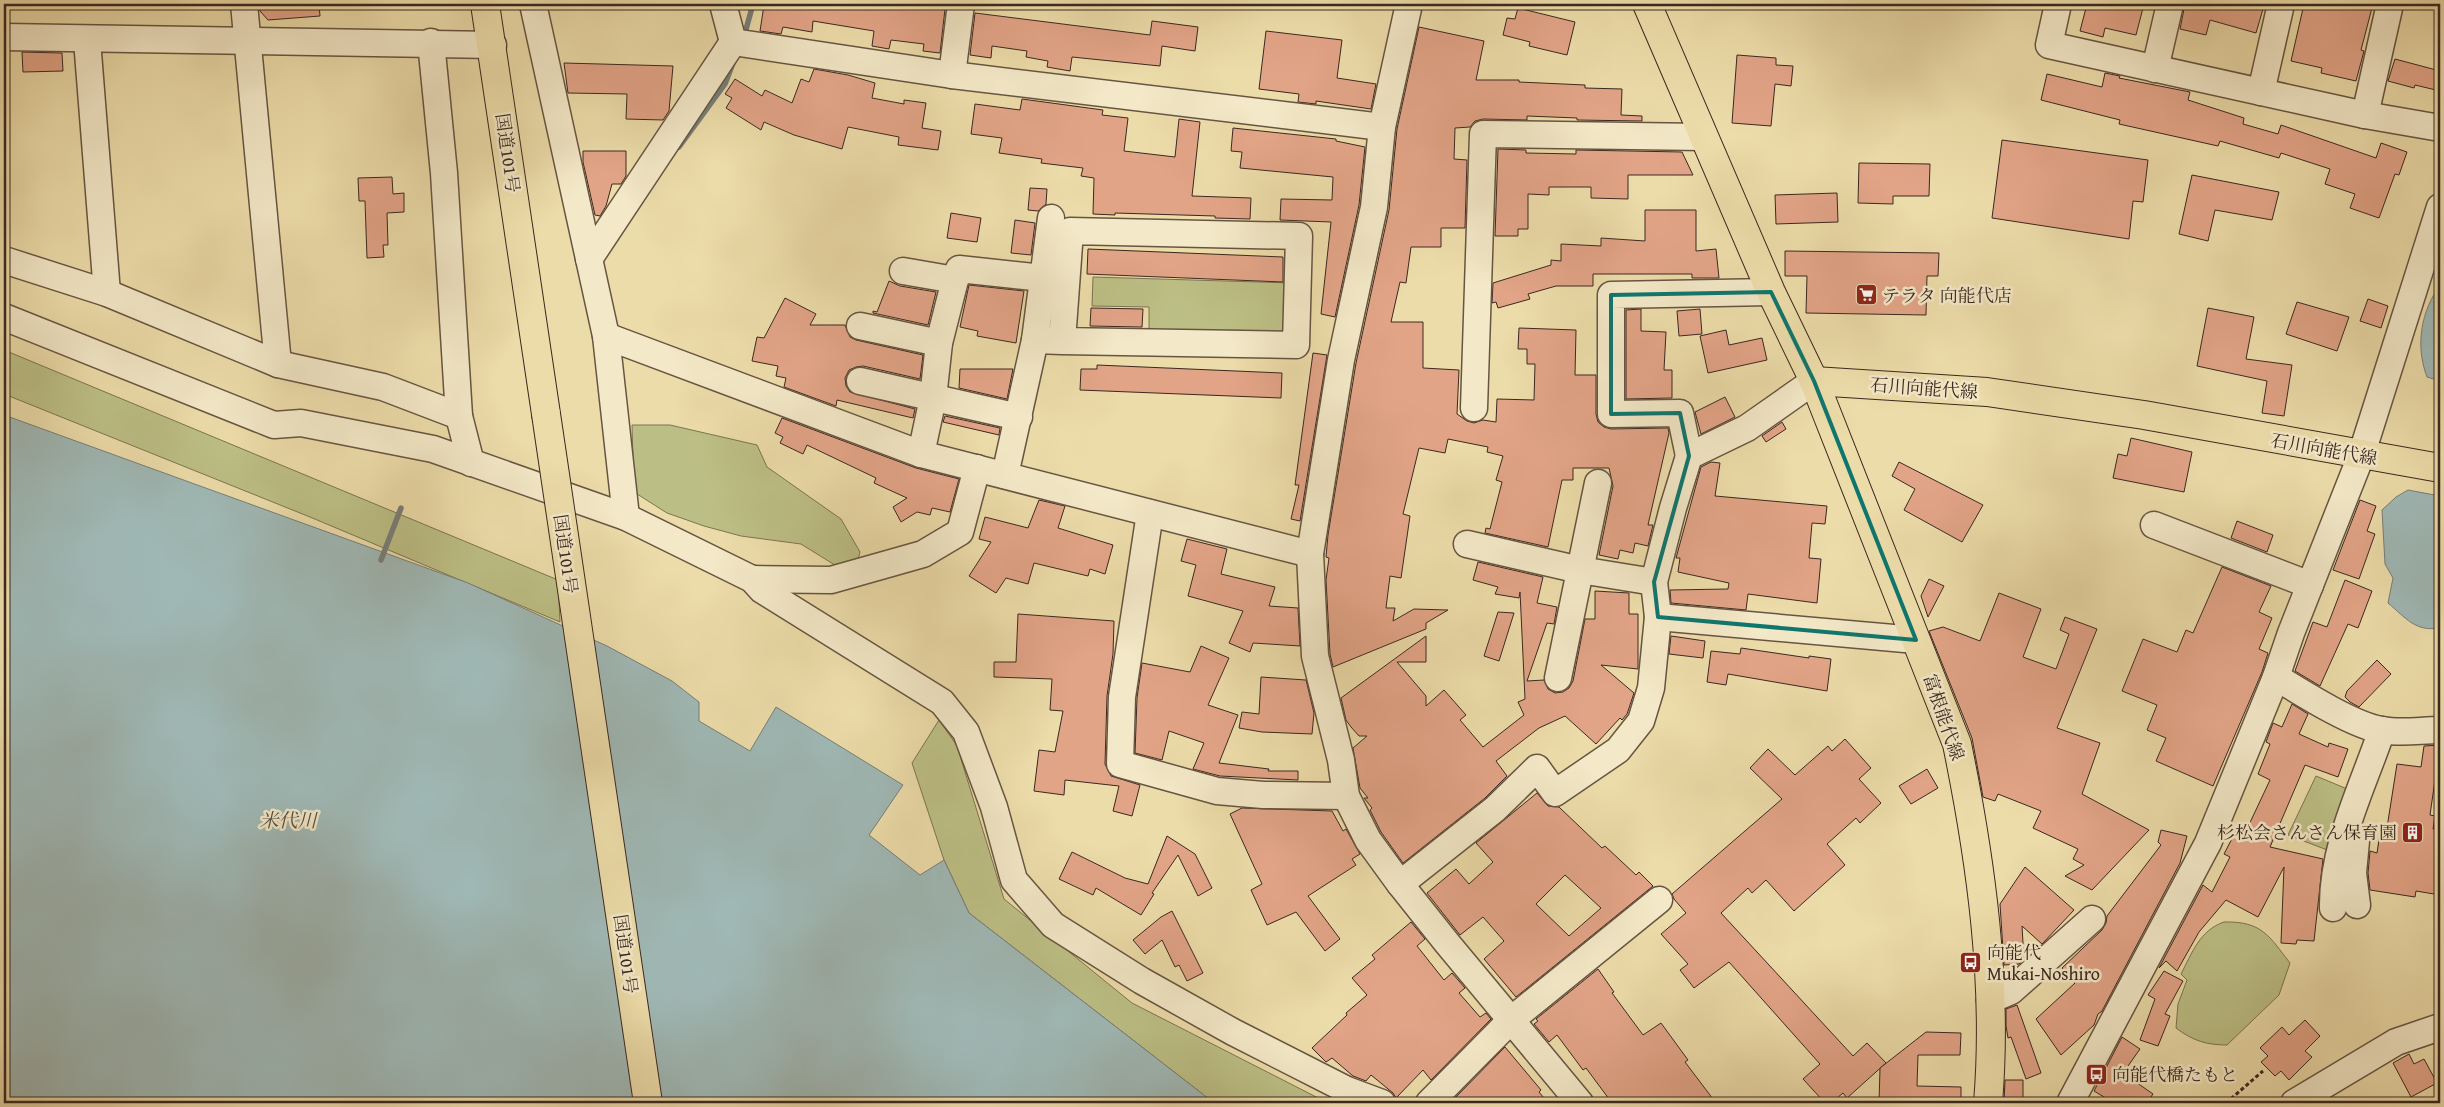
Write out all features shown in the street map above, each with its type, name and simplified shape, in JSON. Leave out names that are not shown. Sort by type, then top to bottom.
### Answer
[{"type":"main road","name":"国道101号","points":[[485,4],[648,1103]]},
{"type":"main road","points":[[1647,4],[1771,292],[1814,381]]},
{"type":"main road","name":"石川向能代線","points":[[1814,381],[1987,392],[2144,415],[2361,456],[2440,468]]},
{"type":"main road","name":"富根能代線","points":[[1814,381],[1957,744],[1969,804],[1981,894],[1990,1000],[1988,1103]]},
{"type":"street","points":[[244,4],[278,364]]},
{"type":"street","points":[[533,4],[606,336],[626,517]]},
{"type":"street","points":[[952,75],[961,4]]},
{"type":"street","points":[[1409,4],[1382,127],[1374,206],[1341,360],[1310,554],[1315,656],[1341,760],[1346,796],[1368,840],[1400,884],[1580,1103]]},
{"type":"street","points":[[2058,4],[2049,45],[2365,115],[2440,128]]},
{"type":"street","points":[[2155,69],[2170,4]]},
{"type":"street","points":[[2261,92],[2281,4]]},
{"type":"street","points":[[2365,115],[2390,4]]},
{"type":"street","points":[[589,259],[732,42],[728,8]]},
{"type":"street","points":[[4,37],[249,42],[431,42],[492,45]]},
{"type":"street","points":[[87,40],[107,293]]},
{"type":"street","points":[[431,42],[444,173],[459,416],[471,463]]},
{"type":"street","points":[[732,42],[952,75],[1382,127]]},
{"type":"street","points":[[1474,408],[1484,134],[1703,137]]},
{"type":"street","points":[[2070,1103],[2208,843],[2276,676],[2361,456],[2440,207]]},
{"type":"street","points":[[1004,475],[1019,417],[1035,340],[1051,218]]},
{"type":"street","points":[[1035,340],[1062,341],[1296,345],[1299,236],[1070,231],[1062,341]]},
{"type":"street","points":[[4,260],[107,293],[278,364],[383,387],[459,416]]},
{"type":"street","points":[[921,454],[933,398],[940,343],[959,269],[1043,278]]},
{"type":"street","points":[[903,271],[955,280]]},
{"type":"street","points":[[1400,884],[1495,809],[1537,768],[1555,793],[1618,750],[1640,721],[1651,688],[1658,617],[1654,582],[1672,508],[1689,456],[1680,413],[1611,414],[1611,295],[1771,292]]},
{"type":"street","points":[[4,317],[274,425],[301,423],[433,449],[626,517],[752,579],[762,590],[942,702],[966,732],[994,807],[1014,880],[1053,925],[1142,981],[1233,1032],[1347,1090],[1382,1103]]},
{"type":"street","points":[[860,326],[940,343]]},
{"type":"street","points":[[606,336],[921,454],[1310,554]]},
{"type":"street","points":[[860,381],[1019,417]]},
{"type":"street","points":[[1689,456],[1747,428],[1814,381]]},
{"type":"street","points":[[752,579],[831,580],[923,554],[960,532],[977,468]]},
{"type":"street","points":[[1558,678],[1598,483]]},
{"type":"street","points":[[1150,513],[1122,697],[1120,764],[1217,791],[1263,795],[1346,796]]},
{"type":"street","points":[[2154,525],[2310,585]]},
{"type":"street","points":[[1467,544],[1580,570],[1654,582]]},
{"type":"street","points":[[1658,617],[1916,640]]},
{"type":"street","points":[[2276,676],[2302,693],[2360,723],[2388,731],[2440,730]]},
{"type":"street","points":[[2345,907],[2353,873],[2357,831],[2388,731]]},
{"type":"street","points":[[1429,1103],[1511,1020],[1660,900]]},
{"type":"street","points":[[1990,1000],[2011,991],[2092,918]]},
{"type":"street","points":[[2294,1103],[2396,1042],[2440,1027]]},
{"type":"path","points":[[2226,1103],[2264,1072]]},
{"type":"highlighted area","points":[[1771,292],[1814,381],[1916,640],[1658,617],[1654,582],[1689,456],[1680,413],[1611,414],[1611,295]]},
{"type":"green space","points":[[1093,277],[1292,283],[1290,336],[1149,331],[1149,307],[1092,306]]},
{"type":"green space","points":[[4,350],[558,580],[560,622],[310,517],[4,394]]},
{"type":"green space","points":[[632,425],[670,425],[757,445],[767,467],[841,519],[860,552],[856,567],[838,567],[801,544],[741,536],[667,513],[634,492]]},
{"type":"green space","points":[[939,720],[957,746],[1004,899],[1132,1003],[1328,1103],[1222,1103],[1209,1099],[969,913],[944,860],[912,763]]},
{"type":"green space","points":[[2316,776],[2352,791],[2330,851],[2288,835]]},
{"type":"green space","points":[[2224,922],[2237,922],[2256,927],[2270,938],[2290,963],[2279,995],[2227,1045],[2200,1041],[2176,1028],[2178,1004],[2187,980],[2181,974],[2193,950],[2203,936]]},
{"type":"water","points":[[2440,285],[2440,381],[2427,377],[2421,353],[2421,341],[2424,318],[2428,306]]},
{"type":"water","name":"米代川","points":[[4,415],[468,583],[607,646],[672,681],[699,702],[699,721],[750,751],[776,707],[903,785],[869,835],[920,875],[944,860],[969,913],[1209,1099],[1222,1103],[4,1103]]},
{"type":"water","points":[[2408,490],[2440,496],[2440,628],[2431,629],[2417,626],[2388,603],[2393,578],[2385,564],[2382,510],[2396,497]]},
{"type":"building","points":[[259,4],[319,4],[320,16],[268,20],[260,11]]},
{"type":"building","points":[[773,4],[906,4],[945,9],[940,53],[923,51],[924,44],[891,40],[889,49],[872,46],[874,31],[813,21],[812,32],[783,27],[781,34],[760,31],[764,5],[773,7]]},
{"type":"building","points":[[2087,4],[2144,4],[2136,35],[2105,28],[2103,37],[2080,31]]},
{"type":"building","points":[[2185,4],[2245,4],[2263,9],[2256,33],[2210,20],[2206,35],[2180,29]]},
{"type":"building","points":[[2304,4],[2373,4],[2361,50],[2364,51],[2356,81],[2321,73],[2322,68],[2291,61]]},
{"type":"building","points":[[1518,8],[1575,22],[1567,55],[1529,46],[1530,42],[1503,35],[1507,18],[1515,19]]},
{"type":"building","points":[[975,13],[1150,35],[1152,21],[1198,27],[1195,51],[1162,46],[1160,66],[1072,57],[1070,71],[1047,67],[1048,61],[1026,57],[1027,51],[992,46],[991,58],[970,55]]},
{"type":"building","points":[[1419,27],[1484,41],[1476,80],[1519,80],[1519,82],[1585,85],[1585,88],[1622,89],[1621,115],[1642,116],[1642,121],[1577,120],[1577,118],[1527,116],[1527,120],[1483,119],[1475,121],[1470,127],[1455,128],[1454,159],[1467,160],[1465,228],[1441,228],[1441,247],[1411,247],[1406,283],[1400,282],[1391,322],[1423,322],[1423,368],[1459,370],[1457,414],[1467,421],[1474,423],[1483,420],[1496,422],[1497,399],[1534,400],[1535,364],[1527,364],[1527,349],[1518,349],[1519,328],[1576,330],[1575,375],[1596,375],[1596,414],[1598,422],[1604,427],[1611,429],[1668,428],[1669,433],[1648,525],[1653,525],[1648,546],[1635,543],[1633,553],[1620,550],[1618,559],[1599,555],[1613,486],[1609,468],[1573,468],[1573,480],[1562,480],[1548,547],[1485,533],[1486,528],[1490,529],[1502,482],[1496,480],[1503,456],[1487,452],[1488,447],[1448,439],[1445,453],[1419,448],[1403,514],[1410,516],[1401,578],[1390,576],[1386,608],[1395,608],[1393,621],[1414,609],[1448,610],[1426,623],[1426,629],[1333,667],[1330,654],[1326,580],[1329,558],[1326,557],[1328,535],[1356,363],[1389,210],[1397,129]]},
{"type":"building","points":[[1266,31],[1342,40],[1337,78],[1376,84],[1371,109],[1316,101],[1316,104],[1298,102],[1299,94],[1259,89]]},
{"type":"building","points":[[22,52],[62,53],[63,71],[23,72]]},
{"type":"building","points":[[1737,55],[1776,58],[1776,65],[1793,66],[1791,86],[1775,84],[1771,126],[1732,123]]},
{"type":"building","points":[[2395,59],[2440,71],[2440,91],[2415,85],[2414,88],[2388,81]]},
{"type":"building","points":[[564,63],[673,66],[669,111],[663,120],[626,119],[627,94],[568,93]]},
{"type":"building","points":[[814,69],[848,75],[875,83],[872,98],[904,104],[904,100],[926,103],[922,128],[941,131],[938,150],[898,145],[899,137],[848,127],[842,149],[794,135],[764,122],[761,130],[726,108],[732,98],[725,94],[735,79],[762,96],[765,90],[792,103],[801,79],[809,82]]},
{"type":"building","points":[[2105,73],[2120,76],[2119,78],[2190,92],[2188,100],[2244,118],[2243,124],[2278,134],[2281,125],[2376,158],[2381,143],[2407,152],[2399,175],[2395,174],[2379,218],[2350,208],[2355,194],[2325,184],[2330,169],[2281,153],[2279,158],[2220,141],[2218,146],[2119,124],[2120,120],[2041,100],[2047,74],[2102,87]]},
{"type":"building","points":[[1022,99],[1103,110],[1102,115],[1128,118],[1124,151],[1175,157],[1179,119],[1200,122],[1192,196],[1251,198],[1250,219],[1215,218],[1215,216],[1093,214],[1094,178],[1081,176],[1083,168],[1041,163],[1042,159],[999,153],[1002,138],[971,134],[975,104],[1020,110]]},
{"type":"building","points":[[1233,128],[1336,139],[1336,141],[1365,147],[1359,205],[1335,317],[1321,314],[1331,222],[1280,220],[1281,199],[1332,200],[1333,177],[1240,168],[1242,152],[1231,151]]},
{"type":"building","points":[[2002,140],[2148,160],[2143,202],[2133,201],[2129,239],[1992,218]]},
{"type":"building","points":[[1498,149],[1526,150],[1526,153],[1576,154],[1576,150],[1682,152],[1693,175],[1628,175],[1628,199],[1591,198],[1591,187],[1549,187],[1549,195],[1528,194],[1528,229],[1518,229],[1518,236],[1495,236]]},
{"type":"building","points":[[583,151],[626,151],[626,176],[621,184],[612,184],[606,206],[600,216],[595,215],[583,162]]},
{"type":"building","points":[[1859,163],[1930,164],[1929,196],[1893,196],[1893,204],[1858,203]]},
{"type":"building","points":[[2192,175],[2279,192],[2272,220],[2215,210],[2208,241],[2179,234]]},
{"type":"building","points":[[392,177],[393,194],[404,193],[404,212],[387,213],[388,245],[383,245],[384,257],[367,258],[365,201],[359,201],[358,178]]},
{"type":"building","points":[[1030,188],[1047,189],[1046,204],[1038,211],[1028,210]]},
{"type":"building","points":[[1837,193],[1838,222],[1776,224],[1775,195]]},
{"type":"building","points":[[1645,210],[1696,210],[1696,251],[1716,249],[1719,278],[1692,278],[1692,274],[1593,274],[1593,286],[1556,286],[1528,294],[1530,299],[1498,308],[1496,302],[1492,303],[1493,283],[1551,265],[1551,260],[1561,261],[1561,244],[1601,246],[1601,238],[1645,241]]},
{"type":"building","points":[[951,213],[981,218],[977,242],[947,238]]},
{"type":"building","points":[[1015,220],[1035,223],[1031,255],[1011,253]]},
{"type":"building","points":[[1088,249],[1283,257],[1283,282],[1087,274]]},
{"type":"building","name":"テラタ 向能代店","points":[[1785,251],[1939,253],[1938,276],[1927,276],[1926,315],[1806,313],[1807,276],[1785,276]]},
{"type":"building","points":[[889,281],[900,286],[936,292],[928,325],[873,313],[873,311],[877,312]]},
{"type":"building","points":[[969,285],[1024,291],[1016,343],[977,336],[978,331],[960,327]]},
{"type":"building","points":[[785,298],[816,314],[810,325],[845,325],[850,337],[856,340],[923,355],[920,379],[863,366],[849,370],[845,378],[846,386],[850,392],[915,409],[913,418],[837,400],[836,406],[784,387],[786,378],[776,376],[778,366],[752,361],[757,337],[764,338]]},
{"type":"building","points":[[2368,299],[2388,306],[2381,328],[2360,321]]},
{"type":"building","points":[[2297,302],[2349,317],[2337,351],[2286,334]]},
{"type":"building","points":[[1091,308],[1143,309],[1142,327],[1090,326]]},
{"type":"building","points":[[2208,308],[2254,317],[2246,359],[2292,365],[2284,416],[2262,413],[2267,381],[2197,366]]},
{"type":"building","points":[[1641,309],[1641,331],[1666,332],[1664,370],[1672,370],[1672,398],[1626,399],[1626,310]]},
{"type":"building","points":[[1700,309],[1702,334],[1679,336],[1677,311]]},
{"type":"building","points":[[1726,330],[1729,345],[1762,338],[1767,360],[1708,373],[1700,336]]},
{"type":"building","points":[[1313,353],[1327,355],[1300,521],[1291,519],[1299,485],[1295,485]]},
{"type":"building","points":[[1097,365],[1282,373],[1281,398],[1080,390],[1081,369],[1097,369]]},
{"type":"building","points":[[960,369],[1013,369],[1007,399],[959,388]]},
{"type":"building","points":[[1725,397],[1735,417],[1701,434],[1695,412]]},
{"type":"building","points":[[945,416],[1000,428],[999,435],[943,422]]},
{"type":"building","points":[[782,418],[916,468],[959,479],[950,512],[932,508],[930,515],[917,512],[901,522],[893,507],[907,498],[874,483],[876,478],[807,445],[803,454],[780,443],[783,437],[775,433]]},
{"type":"building","points":[[1782,422],[1786,429],[1766,442],[1762,436]]},
{"type":"building","points":[[2131,438],[2192,452],[2184,492],[2113,478],[2118,454],[2127,456]]},
{"type":"building","points":[[1711,462],[1720,463],[1715,496],[1827,506],[1825,524],[1812,523],[1809,558],[1821,559],[1817,603],[1748,594],[1746,610],[1671,603],[1670,590],[1728,589],[1729,583],[1678,572],[1680,558],[1676,558],[1701,467]]},
{"type":"building","points":[[1899,462],[1983,505],[1962,542],[1904,510],[1915,489],[1892,476]]},
{"type":"building","points":[[1039,500],[1065,506],[1058,528],[1113,545],[1105,574],[1090,569],[1088,576],[1034,563],[1028,584],[1006,578],[996,593],[969,576],[991,542],[979,539],[985,517],[1028,528]]},
{"type":"building","points":[[2360,500],[2376,506],[2367,531],[2375,534],[2359,579],[2333,570]]},
{"type":"building","points":[[2237,521],[2273,535],[2267,552],[2231,538]]},
{"type":"building","points":[[1187,539],[1227,549],[1221,574],[1275,587],[1269,606],[1298,608],[1300,646],[1253,643],[1250,652],[1229,643],[1243,611],[1188,596],[1196,565],[1181,561]]},
{"type":"building","points":[[1478,562],[1543,577],[1537,603],[1557,607],[1554,624],[1547,623],[1527,681],[1544,680],[1548,689],[1555,693],[1563,692],[1569,688],[1573,681],[1585,619],[1595,619],[1595,591],[1629,593],[1629,614],[1638,614],[1638,669],[1601,665],[1634,693],[1627,714],[1622,720],[1620,718],[1596,744],[1565,716],[1539,728],[1496,761],[1507,776],[1485,798],[1403,863],[1381,832],[1370,810],[1372,808],[1364,798],[1368,798],[1360,788],[1353,748],[1367,736],[1359,736],[1346,720],[1341,698],[1426,636],[1426,662],[1397,662],[1426,696],[1426,706],[1444,690],[1466,715],[1460,720],[1483,747],[1524,715],[1518,702],[1525,699],[1520,592],[1519,598],[1495,594],[1498,587],[1473,580]]},
{"type":"building","points":[[2222,567],[2271,586],[2259,612],[2272,618],[2259,649],[2268,653],[2262,672],[2213,786],[2156,761],[2166,738],[2147,730],[2157,705],[2122,691],[2143,639],[2177,652],[2186,630],[2193,633]]},
{"type":"building","points":[[1929,579],[1944,586],[1928,617],[1921,596]]},
{"type":"building","points":[[2345,580],[2372,591],[2358,628],[2348,624],[2320,686],[2295,671],[2313,622],[2327,627]]},
{"type":"building","points":[[1999,593],[2041,609],[2023,657],[2056,669],[2069,634],[2060,630],[2065,617],[2097,629],[2057,728],[2100,743],[2082,794],[2149,830],[2092,890],[2065,876],[2084,865],[2073,859],[2078,849],[2033,828],[2041,811],[1998,794],[1995,801],[1983,797],[1972,738],[1929,631],[1943,627],[1980,641]]},
{"type":"building","points":[[1498,612],[1514,613],[1499,661],[1484,656]]},
{"type":"building","points":[[1018,614],[1114,621],[1113,654],[1107,696],[1105,764],[1111,776],[1140,785],[1132,816],[1113,811],[1119,786],[1065,780],[1064,795],[1034,791],[1039,750],[1055,752],[1063,711],[1050,710],[1052,679],[994,677],[994,662],[1016,662]]},
{"type":"building","points":[[1671,636],[1705,641],[1703,658],[1669,654]]},
{"type":"building","points":[[1201,646],[1229,658],[1208,705],[1238,715],[1219,763],[1269,769],[1268,771],[1298,771],[1298,780],[1220,776],[1193,769],[1204,743],[1169,731],[1162,760],[1135,753],[1137,698],[1142,663],[1190,672]]},
{"type":"building","points":[[1741,648],[1809,658],[1809,656],[1831,659],[1827,691],[1728,674],[1726,685],[1707,682],[1711,651],[1740,654]]},
{"type":"building","points":[[2377,660],[2391,674],[2359,707],[2345,697],[2347,691]]},
{"type":"building","points":[[1261,677],[1306,680],[1314,713],[1312,734],[1262,732],[1239,728],[1242,712],[1259,714]]},
{"type":"building","points":[[2292,704],[2308,714],[2299,734],[2328,747],[2329,743],[2348,749],[2338,777],[2305,765],[2270,847],[2323,859],[2314,941],[2297,940],[2296,944],[2281,943],[2284,867],[2258,917],[2226,900],[2199,932],[2177,971],[2166,961],[2159,968],[2203,885],[2212,892],[2230,857],[2224,854],[2238,827],[2246,831],[2270,780],[2258,774],[2270,744],[2266,742],[2273,723],[2282,727]]},
{"type":"building","points":[[1845,739],[1871,768],[1859,779],[1881,803],[1860,823],[1856,818],[1827,844],[1845,865],[1794,911],[1766,880],[1752,893],[1748,888],[1721,913],[1853,1056],[1867,1043],[1886,1063],[1847,1098],[1843,1093],[1831,1103],[1825,1103],[1803,1079],[1820,1064],[1729,962],[1694,988],[1680,970],[1688,964],[1661,934],[1686,913],[1672,894],[1782,799],[1750,768],[1768,749],[1795,775],[1828,746],[1832,751]]},
{"type":"building","name":"杉松会さんさん保育園","points":[[2440,745],[2430,815],[2435,816],[2433,829],[2440,830],[2440,895],[2416,891],[2415,897],[2370,890],[2368,873],[2370,851],[2377,853],[2380,833],[2386,834],[2397,764],[2421,767],[2424,746]]},
{"type":"building","points":[[1927,769],[1938,788],[1911,804],[1899,786]]},
{"type":"building","points":[[1537,793],[1548,806],[1559,807],[1602,848],[1605,846],[1636,875],[1639,872],[1653,886],[1516,997],[1484,959],[1504,941],[1483,917],[1460,935],[1427,893],[1456,869],[1469,884],[1493,862],[1476,843]],"holes":[[[1565,875],[1601,908],[1569,936],[1536,904]]]},
{"type":"building","points":[[1242,808],[1332,811],[1343,831],[1346,829],[1360,854],[1352,859],[1356,865],[1308,896],[1340,939],[1325,951],[1296,912],[1267,925],[1251,890],[1262,884],[1230,814]]},
{"type":"building","points":[[2161,830],[2187,836],[2180,863],[2102,1011],[2098,1014],[2094,1025],[2061,1055],[2036,1019],[2075,983],[2062,968],[2102,930],[2107,916],[2161,845],[2158,842]]},
{"type":"building","points":[[1167,836],[1195,854],[1212,888],[1198,896],[1178,855],[1152,893],[1154,894],[1141,915],[1096,888],[1093,895],[1059,879],[1072,852],[1125,878],[1148,884]]},
{"type":"building","points":[[2025,867],[2074,910],[2042,944],[2022,926],[2024,960],[2019,964],[2004,965],[2000,904]]},
{"type":"building","points":[[1172,911],[1203,973],[1187,981],[1179,965],[1175,967],[1162,940],[1145,954],[1133,940],[1161,917]]},
{"type":"building","points":[[1411,922],[1425,939],[1417,946],[1444,980],[1452,973],[1465,988],[1459,993],[1480,1017],[1486,1013],[1491,1019],[1431,1080],[1423,1070],[1396,1098],[1393,1093],[1371,1075],[1366,1081],[1353,1076],[1332,1058],[1326,1062],[1312,1048],[1347,1015],[1346,1013],[1367,995],[1352,978],[1375,959],[1372,955]]},
{"type":"building","points":[[1598,969],[1614,992],[1612,993],[1643,1035],[1661,1023],[1688,1060],[1685,1062],[1716,1103],[1612,1103],[1586,1068],[1583,1070],[1557,1035],[1549,1042],[1534,1024],[1538,1021],[1536,1019]]},
{"type":"building","points":[[2164,971],[2183,981],[2165,1014],[2170,1016],[2158,1046],[2140,1040],[2155,999],[2148,995]]},
{"type":"building","points":[[2017,1005],[2041,1073],[2026,1079],[2011,1037],[2008,1038],[2006,1026],[2006,1009]]},
{"type":"building","points":[[2305,1020],[2320,1036],[2305,1051],[2312,1057],[2289,1080],[2281,1071],[2275,1076],[2261,1062],[2268,1056],[2260,1048],[2282,1027],[2289,1035]]},
{"type":"building","points":[[1926,1032],[1961,1033],[1960,1055],[1918,1055],[1917,1086],[1961,1087],[1961,1103],[1879,1103],[1880,1068]]},
{"type":"building","points":[[2122,1037],[2140,1049],[2123,1073],[2153,1094],[2147,1103],[2114,1103],[2094,1091]]},
{"type":"building","points":[[1505,1047],[1541,1090],[1539,1092],[1548,1103],[1451,1102]]},
{"type":"building","points":[[2409,1054],[2414,1064],[2424,1059],[2437,1083],[2411,1097],[2393,1063]]},
{"type":"building","points":[[2005,1080],[2023,1080],[2023,1103],[2004,1103]]},
{"type":"waterway","points":[[745,33],[753,4]]},
{"type":"waterway","points":[[679,147],[725,84],[733,63]]},
{"type":"waterway","points":[[381,560],[401,508]]},
{"type":"place","name":"テラタ 向能代店","points":[[1866,295]]},
{"type":"place","name":"杉松会さんさん保育園","points":[[2413,832]]},
{"type":"place","name":"向能代 Mukai-Noshiro","points":[[1971,962]]},
{"type":"place","name":"向能代橋たもと","points":[[2096,1074]]}]
